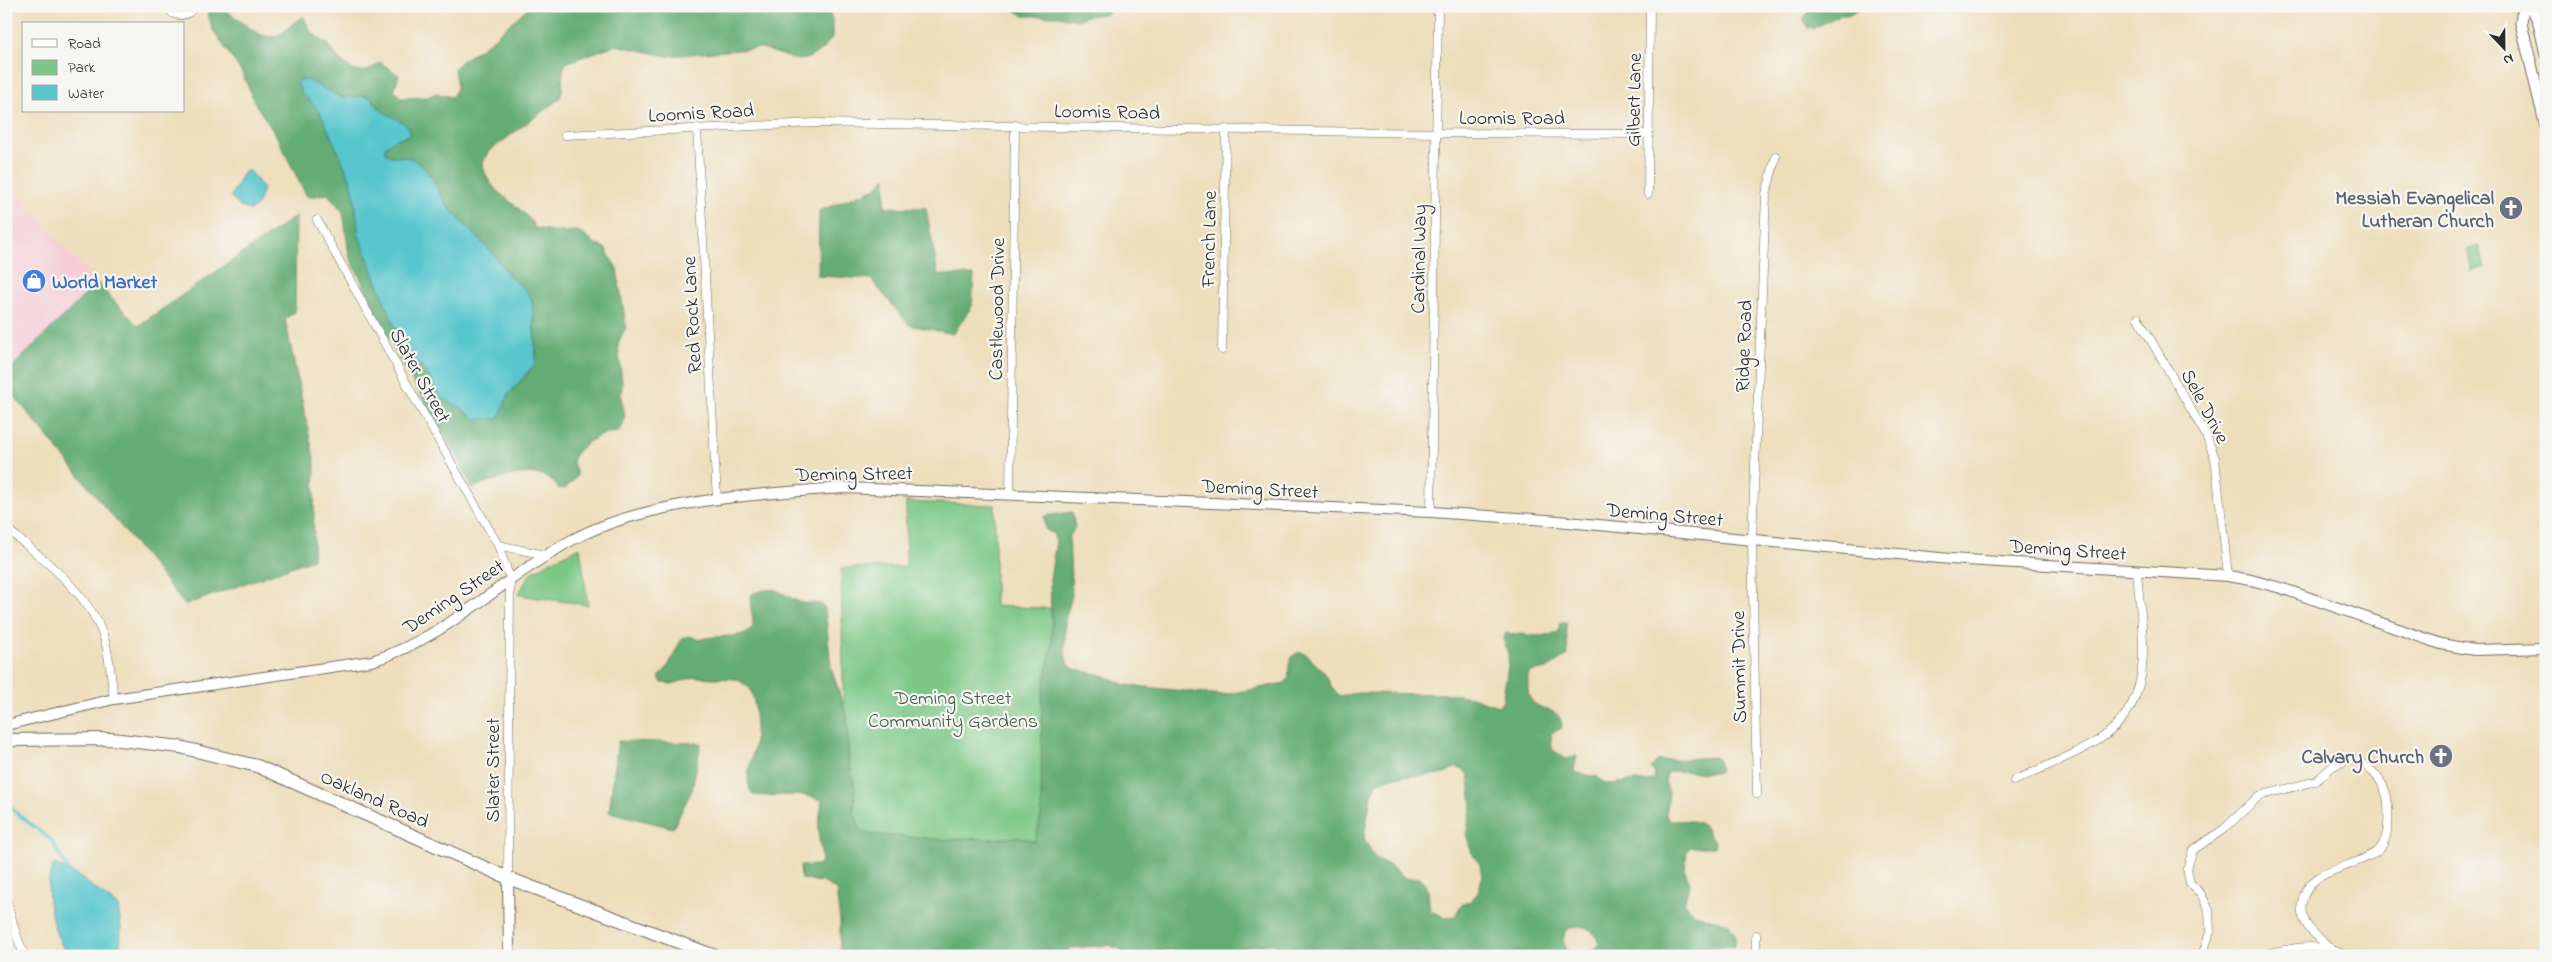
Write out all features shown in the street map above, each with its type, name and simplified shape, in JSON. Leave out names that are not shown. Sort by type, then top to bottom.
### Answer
[{"type":"main road","points":[[2522,6],[2521,23],[2546,128]]},
{"type":"main road","points":[[2530,6],[2538,18],[2546,54]]},
{"type":"main road","name":"Oakland Road","points":[[6,740],[112,739],[180,748],[257,766],[508,878],[715,956]]},
{"type":"street","points":[[168,6],[172,13],[180,16],[187,14],[195,6]]},
{"type":"street","name":"Cardinal Way","points":[[1431,512],[1438,6]]},
{"type":"street","name":"Gilbert Lane","points":[[1648,194],[1650,6]]},
{"type":"street","name":"Loomis Road","points":[[565,135],[815,123],[1015,125],[1436,134],[1648,134]]},
{"type":"street","name":"Castlewood Drive","points":[[1010,493],[1015,125]]},
{"type":"street","name":"Red Rock Lane","points":[[697,128],[717,500]]},
{"type":"street","name":"French Lane","points":[[1222,350],[1226,129]]},
{"type":"street","name":"Ridge Road","points":[[1752,539],[1766,194],[1776,156]]},
{"type":"street","name":"Slater Street","points":[[317,220],[414,398],[498,546],[510,578],[508,878]]},
{"type":"street","name":"Sele Drive","points":[[2138,318],[2206,435],[2215,458],[2228,576]]},
{"type":"street","name":"Deming Street","points":[[6,725],[114,699],[372,661],[401,652],[434,634],[479,604],[510,578],[546,555],[574,539],[613,522],[664,509],[717,500],[791,491],[845,488],[1010,493],[1431,512],[1752,539],[1950,559],[2228,576],[2281,588],[2441,644],[2474,650],[2546,648]]},
{"type":"street","points":[[6,528],[53,568],[90,607],[104,636],[114,699]]},
{"type":"street","name":"Summit Drive","points":[[1752,539],[1757,794]]},
{"type":"street","points":[[498,546],[546,555]]},
{"type":"street","points":[[2014,781],[2100,740],[2126,717],[2138,694],[2144,664],[2137,571]]},
{"type":"street","points":[[2202,956],[2210,932],[2209,910],[2200,894],[2190,883],[2187,869],[2193,850],[2224,829],[2259,796],[2316,781],[2333,766],[2353,758],[2368,768],[2382,783],[2388,797],[2388,833],[2379,850],[2357,863],[2315,878],[2304,888],[2301,905],[2303,918],[2311,931],[2331,948],[2346,956]]},
{"type":"street","points":[[508,878],[509,956]]},
{"type":"street","points":[[6,900],[14,925],[16,941],[26,956]]},
{"type":"street","points":[[1756,935],[1756,956]]},
{"type":"street","points":[[2257,956],[2309,947],[2331,948]]},
{"type":"shaded area","points":[[6,182],[97,283],[6,373]]},
{"type":"green space","points":[[205,6],[221,7],[252,30],[271,37],[280,34],[304,17],[311,32],[329,45],[339,60],[355,71],[368,71],[380,62],[399,75],[394,90],[401,98],[427,97],[436,93],[452,97],[457,88],[454,69],[460,62],[487,44],[530,6],[827,6],[832,19],[832,37],[823,49],[807,59],[797,60],[761,48],[668,56],[615,45],[566,63],[559,99],[488,152],[483,163],[491,183],[497,191],[522,211],[535,228],[558,232],[578,231],[597,245],[605,248],[617,269],[626,327],[618,343],[622,383],[621,398],[625,414],[623,425],[617,433],[598,437],[578,451],[573,461],[577,476],[565,489],[558,488],[551,480],[542,475],[530,474],[505,477],[472,488],[460,461],[399,359],[349,255],[343,212],[328,194],[309,197],[306,195],[276,135],[256,105],[242,73],[213,30]],"holes":[[[299,80],[310,81],[342,98],[365,96],[374,101],[382,111],[402,123],[409,136],[394,140],[385,147],[385,152],[391,156],[411,158],[432,177],[447,206],[494,255],[511,278],[526,290],[532,301],[537,357],[525,377],[509,394],[498,419],[475,419],[454,403],[420,363],[412,358],[401,342],[359,236],[354,192],[350,178],[320,112],[302,93]]]},
{"type":"green space","points":[[1009,6],[1114,6],[1106,14],[1087,16],[1077,20],[1058,16],[1024,16]]},
{"type":"green space","points":[[1812,6],[1864,6],[1850,15],[1840,15],[1812,29],[1808,28],[1803,20]]},
{"type":"green space","points":[[886,177],[885,207],[926,208],[938,275],[974,275],[972,306],[953,334],[909,325],[871,279],[818,276],[819,211],[876,188]]},
{"type":"green space","points":[[296,216],[295,312],[285,319],[315,463],[313,559],[185,605],[6,386],[6,373],[97,283],[138,326]]},
{"type":"green space","points":[[2479,246],[2485,267],[2472,271],[2467,250]]},
{"type":"green space","name":"Deming Street Community Gardens","points":[[906,502],[995,505],[995,606],[1062,609],[1062,956],[848,956],[841,568],[906,567]]},
{"type":"green space","points":[[1072,512],[1075,527],[1069,538],[1072,596],[1065,620],[1065,655],[1068,663],[1074,669],[1102,675],[1126,685],[1223,695],[1285,683],[1289,678],[1292,658],[1298,653],[1303,653],[1309,656],[1322,670],[1339,696],[1358,693],[1452,694],[1471,697],[1498,706],[1503,702],[1508,665],[1508,652],[1503,639],[1506,633],[1541,636],[1558,633],[1560,623],[1566,622],[1568,655],[1547,669],[1530,672],[1528,675],[1529,694],[1532,701],[1538,706],[1557,714],[1561,720],[1562,728],[1551,733],[1552,749],[1566,759],[1577,756],[1574,769],[1577,773],[1598,777],[1603,782],[1610,784],[1635,781],[1645,782],[1654,779],[1655,774],[1651,768],[1657,761],[1714,757],[1718,759],[1720,771],[1715,773],[1676,771],[1667,773],[1665,782],[1669,793],[1666,816],[1670,821],[1700,823],[1715,841],[1714,847],[1691,847],[1687,850],[1685,871],[1690,882],[1684,902],[1694,914],[1729,924],[1736,936],[1735,946],[1707,948],[1696,956],[1279,956],[1280,949],[1273,944],[1250,946],[1241,950],[1239,956],[1230,956],[1216,951],[1194,953],[1169,950],[1139,956],[1122,956],[1123,950],[1109,945],[1071,948],[1068,949],[1066,956],[840,956],[840,921],[836,890],[823,882],[801,879],[800,866],[817,865],[822,861],[818,829],[822,801],[798,795],[753,795],[748,781],[754,745],[755,719],[755,706],[750,688],[737,679],[695,677],[672,684],[662,683],[659,677],[667,668],[684,637],[690,636],[699,640],[733,636],[746,633],[752,629],[753,620],[750,603],[752,594],[773,590],[803,603],[822,605],[825,608],[831,667],[847,717],[849,762],[855,788],[854,814],[861,830],[870,834],[950,840],[1018,837],[1035,841],[1041,815],[1042,696],[1052,643],[1050,579],[1056,541],[1053,534],[1045,529],[1044,516]],"holes":[[[1457,767],[1468,773],[1472,805],[1466,834],[1472,854],[1480,864],[1482,878],[1478,893],[1470,901],[1461,905],[1455,916],[1444,917],[1431,911],[1426,884],[1423,880],[1405,878],[1391,866],[1375,858],[1364,838],[1371,796],[1376,783],[1392,777],[1442,774]],[[1585,927],[1592,931],[1599,942],[1598,947],[1583,954],[1567,951],[1563,941],[1565,931],[1570,928]]]},
{"type":"green space","points":[[580,547],[588,605],[518,595],[530,574]]},
{"type":"green space","points":[[618,741],[701,743],[692,790],[673,828],[609,812]]},
{"type":"water","points":[[299,80],[310,81],[342,98],[368,96],[382,111],[407,125],[411,134],[394,140],[385,147],[385,152],[391,156],[411,158],[424,167],[447,206],[494,255],[511,278],[526,290],[532,301],[536,362],[509,394],[498,419],[475,419],[458,406],[440,397],[424,368],[412,358],[401,342],[359,236],[354,192],[350,178],[320,112],[302,93],[297,82]]},
{"type":"water","points":[[249,170],[263,188],[257,206],[250,210],[240,207],[231,197],[242,174]]},
{"type":"water","points":[[54,864],[74,873],[118,906],[121,928],[120,956],[70,956],[64,948],[58,937],[50,912],[48,885]]},
{"type":"waterway","points":[[6,797],[14,811],[52,841],[69,872]]},
{"type":"place","name":"Messiah Evangelical Lutheran Church","points":[[2511,208]]},
{"type":"place","name":"World Market","points":[[34,281]]},
{"type":"place","name":"Calvary Church","points":[[2441,756]]}]
